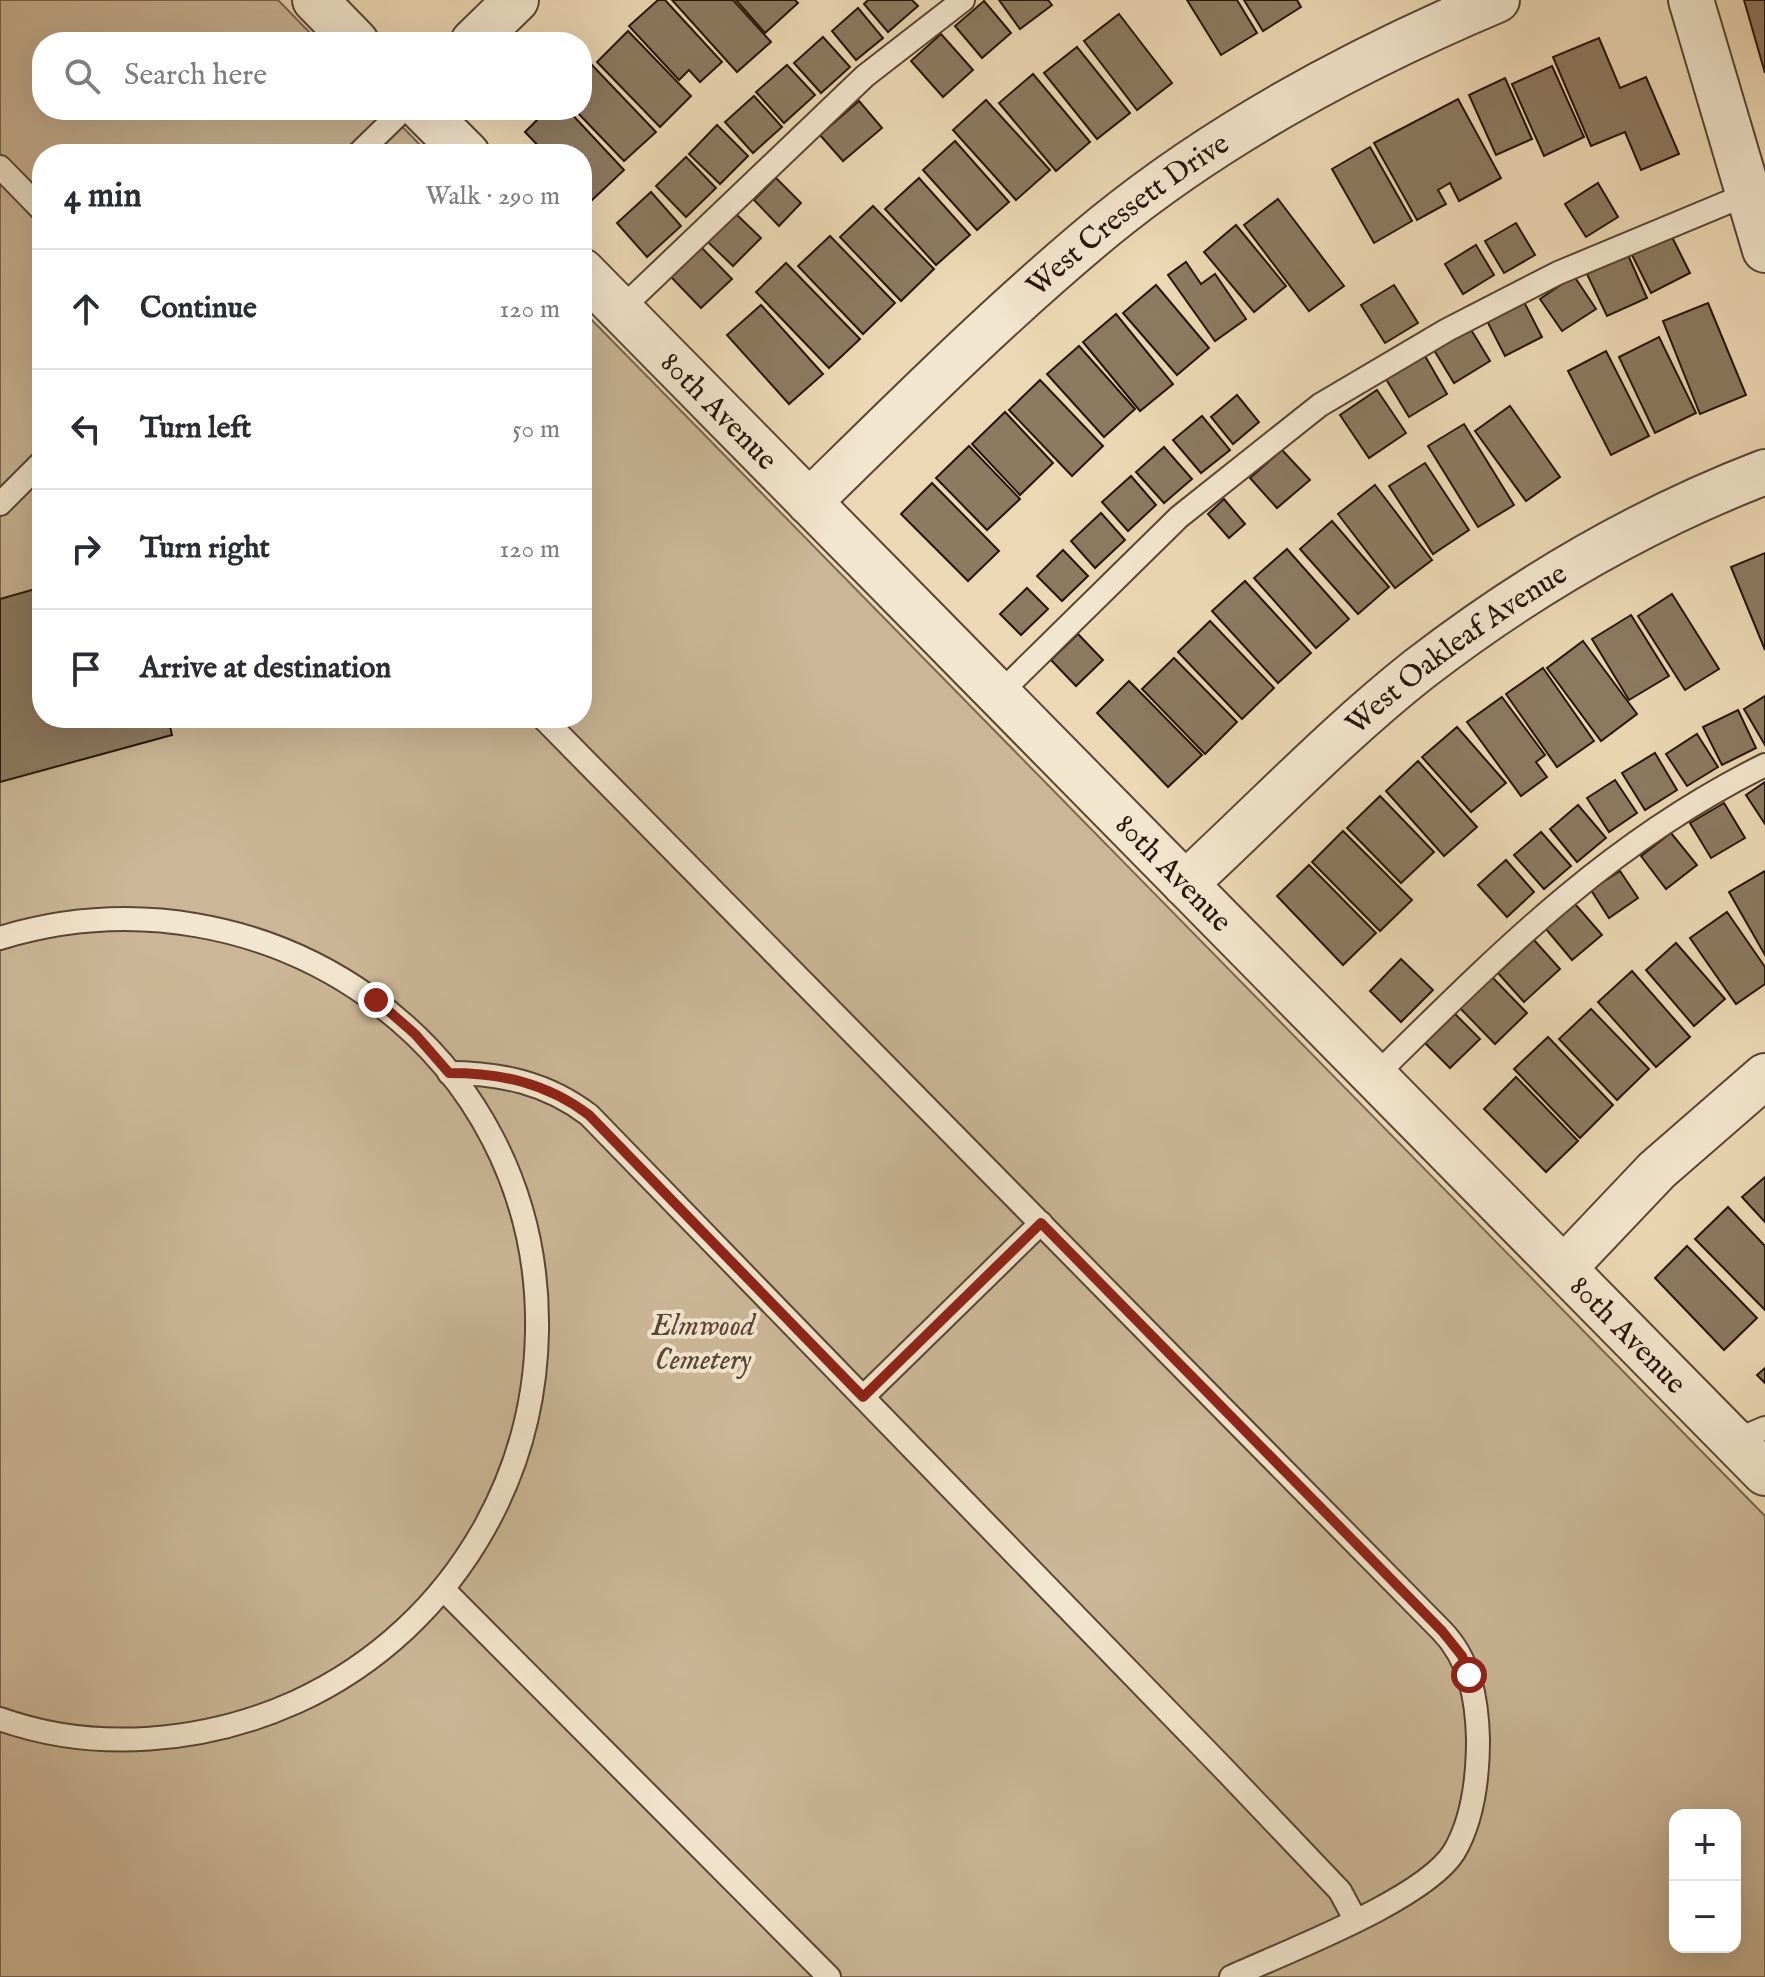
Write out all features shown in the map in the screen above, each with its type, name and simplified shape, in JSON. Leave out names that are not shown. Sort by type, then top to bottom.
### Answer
[{"type":"street","points":[[315,0],[346,32]]},
{"type":"street","points":[[483,32],[516,0]]},
{"type":"street","name":"West Cressett Drive","points":[[809,502],[1106,225],[1186,168],[1347,69],[1497,0]]},
{"type":"street","points":[[1691,0],[1757,190],[1765,250]]},
{"type":"street","points":[[433,120],[457,144]]},
{"type":"street","name":"80th Avenue","points":[[592,281],[1564,1268],[1750,1435],[1765,1473]]},
{"type":"street","name":"West Oakleaf Avenue","points":[[1185,884],[1373,709],[1522,594],[1643,527],[1765,472]]},
{"type":"street","points":[[1564,1268],[1657,1170],[1765,1076]]},
{"type":"lane","points":[[620,310],[865,76],[963,0]]},
{"type":"lane","points":[[368,144],[393,120]]},
{"type":"lane","points":[[0,167],[32,200]]},
{"type":"lane","points":[[999,694],[1179,517],[1320,405],[1447,330],[1558,273],[1757,190]]},
{"type":"lane","points":[[0,504],[32,472]]},
{"type":"lane","points":[[553,728],[1442,1631],[1462,1656],[1473,1695],[1478,1752],[1470,1808],[1455,1850],[1443,1866],[1420,1884],[1355,1919],[1231,1977]]},
{"type":"lane","points":[[1375,1076],[1518,937],[1586,877],[1696,802],[1765,765]]},
{"type":"lane","points":[[0,938],[84,919],[135,917],[187,921],[237,932],[310,960],[376,1000],[415,1034],[449,1073],[478,1114],[511,1183],[531,1256],[537,1306],[536,1357],[530,1408],[517,1457],[492,1515],[443,1589],[407,1628],[366,1662],[321,1690],[273,1712],[222,1728],[170,1737],[118,1740],[65,1735],[0,1719]]},
{"type":"lane","points":[[449,1073],[487,1073],[535,1085],[566,1098],[589,1115],[1340,1891],[1355,1919]]},
{"type":"lane","points":[[863,1397],[1041,1223]]},
{"type":"lane","points":[[443,1589],[829,1977]]},
{"type":"green space","name":"Elmwood Cemetery","points":[[0,0],[278,0],[309,32],[32,32],[32,120],[396,120],[419,144],[32,144],[32,728],[592,728],[592,320],[1765,1516],[1765,1977],[0,1977]]},
{"type":"building","points":[[658,0],[665,0],[722,62],[700,82],[689,70],[679,80],[629,26]]},
{"type":"building","points":[[672,0],[733,0],[771,42],[737,72]]},
{"type":"building","points":[[736,0],[795,0],[798,3],[765,33]]},
{"type":"building","points":[[868,0],[912,0],[918,6],[888,32],[864,4]]},
{"type":"building","points":[[999,0],[1048,0],[1052,5],[1020,29]]},
{"type":"building","points":[[1187,0],[1237,0],[1257,33],[1221,55]]},
{"type":"building","points":[[1244,0],[1297,0],[1301,7],[1263,31]]},
{"type":"building","points":[[1744,0],[1765,0],[1765,73]]},
{"type":"building","points":[[984,1],[1011,33],[982,58],[955,26]]},
{"type":"building","points":[[858,8],[883,38],[856,60],[832,31]]},
{"type":"building","points":[[1119,14],[1172,83],[1137,110],[1084,41]]},
{"type":"building","points":[[628,31],[691,96],[660,127],[597,62]]},
{"type":"building","points":[[941,34],[973,70],[943,97],[911,61]]},
{"type":"building","points":[[823,37],[850,67],[821,93],[794,63]]},
{"type":"building","points":[[1599,38],[1620,88],[1646,77],[1679,154],[1641,170],[1625,132],[1591,146],[1553,57]]},
{"type":"building","points":[[1077,47],[1130,113],[1097,139],[1044,73]]},
{"type":"building","points":[[592,65],[656,132],[624,161],[585,120],[592,120]]},
{"type":"building","points":[[787,65],[815,95],[784,123],[756,92]]},
{"type":"building","points":[[1552,66],[1584,137],[1544,156],[1512,84]]},
{"type":"building","points":[[1033,74],[1090,142],[1056,171],[999,103]]},
{"type":"building","points":[[1505,78],[1532,139],[1496,155],[1469,95]]},
{"type":"building","points":[[754,96],[782,127],[753,153],[725,122]]},
{"type":"building","points":[[1458,99],[1501,178],[1459,201],[1450,183],[1438,190],[1446,204],[1417,220],[1374,143]]},
{"type":"building","points":[[986,100],[1050,170],[1016,200],[953,130]]},
{"type":"building","points":[[859,101],[882,128],[843,161],[820,135]]},
{"type":"building","points":[[537,120],[577,120],[624,170],[592,200],[592,144],[536,144],[525,132]]},
{"type":"building","points":[[717,125],[748,156],[720,184],[689,154]]},
{"type":"building","points":[[955,141],[1009,202],[977,230],[923,170]]},
{"type":"building","points":[[1370,147],[1412,221],[1374,243],[1332,169]]},
{"type":"building","points":[[686,157],[716,188],[686,217],[656,186]]},
{"type":"building","points":[[776,178],[801,203],[779,226],[754,200]]},
{"type":"building","points":[[919,178],[970,235],[936,265],[885,209]]},
{"type":"building","points":[[1598,183],[1618,217],[1586,237],[1565,204]]},
{"type":"building","points":[[651,192],[681,226],[647,257],[617,223]]},
{"type":"building","points":[[1278,199],[1344,286],[1309,311],[1244,225]]},
{"type":"building","points":[[873,206],[934,269],[901,301],[840,237]]},
{"type":"building","points":[[736,214],[761,238],[733,266],[708,242]]},
{"type":"building","points":[[1516,223],[1535,255],[1504,273],[1485,241]]},
{"type":"building","points":[[1236,225],[1286,286],[1254,312],[1204,252]]},
{"type":"building","points":[[1671,235],[1690,273],[1651,293],[1632,255]]},
{"type":"building","points":[[830,236],[895,303],[863,334],[798,266]]},
{"type":"building","points":[[1476,245],[1494,275],[1463,294],[1445,264]]},
{"type":"building","points":[[701,247],[732,279],[701,308],[671,277]]},
{"type":"building","points":[[1628,255],[1647,298],[1607,316],[1587,274]]},
{"type":"building","points":[[1186,262],[1201,284],[1215,274],[1246,319],[1215,341],[1168,275]]},
{"type":"building","points":[[786,263],[860,339],[829,368],[756,292]]},
{"type":"building","points":[[1574,276],[1596,309],[1562,331],[1540,299]]},
{"type":"building","points":[[1156,285],[1209,348],[1177,375],[1123,313]]},
{"type":"building","points":[[1394,285],[1418,323],[1385,343],[1361,305]]},
{"type":"building","points":[[1524,302],[1542,337],[1505,356],[1487,321]]},
{"type":"building","points":[[1708,303],[1746,395],[1700,414],[1663,321]]},
{"type":"building","points":[[761,305],[823,374],[789,404],[727,335]]},
{"type":"building","points":[[1116,314],[1173,384],[1140,411],[1083,342]]},
{"type":"building","points":[[1470,328],[1490,361],[1454,383],[1434,350]]},
{"type":"building","points":[[1659,337],[1696,413],[1655,433],[1619,357]]},
{"type":"building","points":[[1079,346],[1135,409],[1104,437],[1047,374]]},
{"type":"building","points":[[1606,351],[1649,436],[1611,455],[1568,371]]},
{"type":"building","points":[[1425,356],[1447,394],[1409,417],[1386,379]]},
{"type":"building","points":[[1040,380],[1103,446],[1072,476],[1009,410]]},
{"type":"building","points":[[1377,390],[1406,433],[1369,458],[1340,415]]},
{"type":"building","points":[[1237,395],[1259,422],[1233,444],[1211,417]]},
{"type":"building","points":[[1510,406],[1560,477],[1526,501],[1475,431]]},
{"type":"building","points":[[1005,412],[1053,463],[1020,495],[972,444]]},
{"type":"building","points":[[1202,416],[1230,450],[1201,473],[1173,440]]},
{"type":"building","points":[[1464,424],[1514,505],[1478,527],[1428,446]]},
{"type":"building","points":[[969,446],[1020,499],[987,530],[936,478]]},
{"type":"building","points":[[1164,447],[1192,479],[1164,503],[1136,472]]},
{"type":"building","points":[[1282,450],[1310,480],[1277,508],[1250,478]]},
{"type":"building","points":[[1425,463],[1469,530],[1433,554],[1389,486]]},
{"type":"building","points":[[1131,476],[1156,505],[1128,531],[1102,502]]},
{"type":"building","points":[[932,483],[999,551],[968,581],[901,514]]},
{"type":"building","points":[[1375,485],[1432,560],[1395,588],[1338,514]]},
{"type":"building","points":[[1224,499],[1245,524],[1229,538],[1208,514]]},
{"type":"building","points":[[1101,513],[1125,540],[1095,568],[1071,541]]},
{"type":"building","points":[[1332,521],[1389,587],[1358,614],[1300,549]]},
{"type":"building","points":[[1287,549],[1349,619],[1316,648],[1254,578]]},
{"type":"building","points":[[1063,550],[1088,576],[1062,601],[1037,576]]},
{"type":"building","points":[[1765,553],[1765,650],[1731,567]]},
{"type":"building","points":[[1245,581],[1311,653],[1278,683],[1212,611]]},
{"type":"building","points":[[1027,588],[1048,609],[1021,635],[1000,614]]},
{"type":"building","points":[[32,590],[32,728],[170,728],[172,735],[0,782],[0,599]]},
{"type":"building","points":[[1672,594],[1719,669],[1685,690],[1638,616]]},
{"type":"building","points":[[1631,615],[1669,676],[1629,700],[1592,639]]},
{"type":"building","points":[[1210,621],[1274,688],[1242,719],[1178,652]]},
{"type":"building","points":[[1078,634],[1103,660],[1076,686],[1051,660]]},
{"type":"building","points":[[1583,641],[1637,714],[1601,741],[1547,668]]},
{"type":"building","points":[[1174,658],[1237,722],[1205,754],[1142,689]]},
{"type":"building","points":[[1543,668],[1594,741],[1557,767],[1506,694]]},
{"type":"building","points":[[1129,681],[1202,755],[1168,787],[1097,713]]},
{"type":"building","points":[[1765,696],[1765,745],[1744,709]]},
{"type":"building","points":[[1502,697],[1545,755],[1536,762],[1547,777],[1521,796],[1467,722]]},
{"type":"building","points":[[1738,710],[1756,748],[1722,765],[1703,727]]},
{"type":"building","points":[[1457,727],[1506,783],[1471,812],[1422,757]]},
{"type":"building","points":[[1697,734],[1718,767],[1687,786],[1666,754]]},
{"type":"building","points":[[1655,753],[1677,790],[1645,810],[1622,773]]},
{"type":"building","points":[[1418,761],[1477,827],[1444,856],[1386,791]]},
{"type":"building","points":[[1615,780],[1637,813],[1609,832],[1587,798]]},
{"type":"building","points":[[1765,782],[1765,824],[1746,795]]},
{"type":"building","points":[[1380,796],[1434,852],[1401,883],[1347,828]]},
{"type":"building","points":[[1724,803],[1745,838],[1711,858],[1690,823]]},
{"type":"building","points":[[1578,805],[1606,838],[1577,862],[1550,829]]},
{"type":"building","points":[[1343,831],[1412,900],[1380,931],[1312,862]]},
{"type":"building","points":[[1541,832],[1571,866],[1544,889],[1514,855]]},
{"type":"building","points":[[1671,833],[1697,865],[1666,889],[1641,856]]},
{"type":"building","points":[[1506,860],[1534,892],[1507,917],[1478,885]]},
{"type":"building","points":[[1309,865],[1376,933],[1343,965],[1277,896]]},
{"type":"building","points":[[1620,871],[1638,898],[1609,918],[1591,890]]},
{"type":"building","points":[[1765,871],[1765,955],[1729,892]]},
{"type":"building","points":[[1575,904],[1602,935],[1572,960],[1546,929]]},
{"type":"building","points":[[1727,912],[1765,967],[1765,984],[1736,1004],[1690,938]]},
{"type":"building","points":[[1534,940],[1560,969],[1524,1002],[1498,973]]},
{"type":"building","points":[[1676,943],[1725,999],[1694,1026],[1646,970]]},
{"type":"building","points":[[1401,959],[1433,990],[1401,1022],[1370,991]]},
{"type":"building","points":[[1632,971],[1690,1037],[1656,1067],[1598,1002]]},
{"type":"building","points":[[1492,977],[1527,1013],[1495,1044],[1459,1007]]},
{"type":"building","points":[[1591,1009],[1649,1069],[1617,1100],[1559,1039]]},
{"type":"building","points":[[1455,1014],[1480,1039],[1450,1068],[1425,1043]]},
{"type":"building","points":[[1548,1037],[1613,1105],[1580,1138],[1514,1069]]},
{"type":"building","points":[[1516,1077],[1578,1141],[1546,1172],[1484,1109]]},
{"type":"building","points":[[1765,1177],[1765,1222],[1742,1197]]},
{"type":"building","points":[[1728,1207],[1765,1246],[1765,1310],[1695,1239]]},
{"type":"building","points":[[1687,1246],[1757,1318],[1724,1350],[1655,1278]]},
{"type":"building","points":[[1765,1368],[1765,1383],[1757,1375]]},
{"type":"route","points":[[376,1000],[415,1034],[449,1073],[487,1073],[535,1085],[566,1098],[589,1115],[863,1397],[1041,1223],[1455,1644],[1469,1675]]}]
